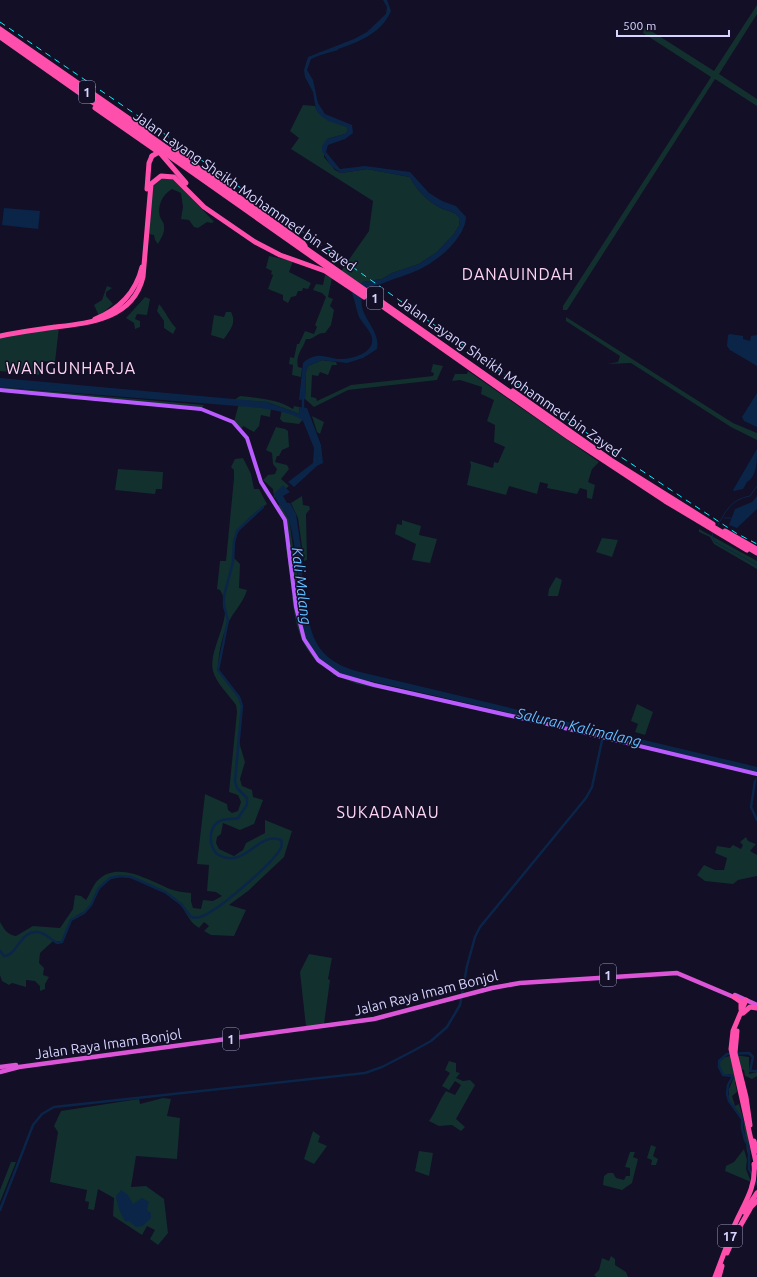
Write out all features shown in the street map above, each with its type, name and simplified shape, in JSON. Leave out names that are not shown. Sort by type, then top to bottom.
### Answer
[{"type":"highway","points":[[0,31],[267,216]]},
{"type":"highway","name":"1","points":[[0,31],[305,246],[351,284]]},
{"type":"highway","name":"Jalan Layang Sheikh Mohammed bin Zayed","points":[[0,31],[598,454],[663,497],[757,554]]},
{"type":"highway","name":"1","points":[[0,37],[351,284],[611,460],[713,527]]},
{"type":"highway","name":"Jalan Layang Sheikh Mohammed bin Zayed","points":[[0,37],[569,435],[705,524],[757,554]]},
{"type":"highway","points":[[0,40],[161,154],[208,210]]},
{"type":"highway","points":[[0,334],[85,322],[102,316],[118,306],[133,289],[141,272],[144,258],[148,172],[152,156],[166,148],[178,150],[305,246]]},
{"type":"highway","points":[[59,326],[85,324],[104,319],[121,310],[140,290],[145,269],[151,184],[157,178],[168,175],[176,178],[208,210],[268,250],[325,271],[365,293]]},
{"type":"highway","name":"1","points":[[365,293],[418,332],[607,464],[757,554]]},
{"type":"highway","name":"1","points":[[720,531],[757,549]]},
{"type":"highway","name":"Jalan Raya Imam Bonjol","points":[[0,1067],[364,1021],[397,1014],[501,984],[538,981],[681,972],[757,1007]]},
{"type":"highway","name":"Jalan Raya Imam Bonjol","points":[[615,976],[677,973],[747,1002]]},
{"type":"highway","points":[[734,997],[742,1004],[742,1012]]},
{"type":"highway","points":[[747,1002],[742,1012],[736,1032],[733,1049],[757,1167]]},
{"type":"highway","points":[[742,1012],[750,1007],[757,1007]]},
{"type":"highway","name":"Jalan Raya Imam Bonjol","points":[[0,1072],[19,1067],[71,1059]]},
{"type":"highway","points":[[754,1200],[755,1156]]},
{"type":"highway","name":"17","points":[[719,1277],[735,1235],[757,1193]]},
{"type":"highway","name":"17","points":[[715,1277],[731,1234],[754,1200]]},
{"type":"main road","points":[[0,391],[201,409],[238,426],[247,438],[261,482],[285,523],[292,581],[301,633],[309,650],[321,664],[333,673],[372,686],[448,702],[756,775]]},
{"type":"green space","points":[[757,5],[757,14],[719,74],[757,99],[757,106],[715,79],[567,310],[563,310],[563,306],[711,77],[643,33],[645,27],[714,71]]},
{"type":"green space","points":[[303,105],[315,106],[317,111],[324,117],[347,127],[348,131],[345,134],[327,139],[324,157],[335,170],[341,173],[367,169],[410,177],[426,198],[442,209],[458,216],[460,219],[459,226],[454,234],[437,252],[419,264],[392,273],[382,279],[363,282],[360,285],[341,271],[369,231],[373,201],[291,149],[299,138],[290,131]]},
{"type":"green space","points":[[170,178],[177,182],[214,222],[207,222],[198,228],[194,227],[189,220],[181,219],[183,207],[181,193],[172,189],[165,194],[161,201],[159,213],[164,223],[164,231],[158,244],[154,235],[148,234],[153,184],[158,179]]},
{"type":"green space","points":[[269,256],[293,261],[289,272],[311,283],[308,289],[303,288],[302,291],[298,291],[296,296],[291,297],[288,303],[283,300],[283,295],[268,289],[273,275],[271,274],[272,271],[266,268]]},
{"type":"green space","points":[[325,275],[332,278],[328,297],[333,299],[330,306],[334,310],[331,325],[325,333],[306,339],[297,363],[298,367],[302,368],[301,377],[292,375],[293,365],[289,364],[290,357],[294,358],[297,344],[299,344],[305,331],[314,334],[317,327],[315,325],[326,297],[322,293],[313,290],[316,284],[323,285]]},
{"type":"green space","points":[[107,286],[112,288],[106,292],[106,296],[113,304],[99,316],[94,305],[102,300]]},
{"type":"green space","points":[[145,297],[150,299],[147,315],[137,314],[135,319],[140,321],[140,327],[135,329],[134,323],[126,318]]},
{"type":"green space","points":[[159,304],[176,328],[173,334],[164,328],[164,321],[157,311]]},
{"type":"green space","points":[[226,312],[231,312],[233,316],[233,323],[228,333],[224,339],[211,335],[214,315],[224,317]]},
{"type":"green space","points":[[566,317],[733,423],[757,433],[757,440],[731,427],[631,363],[607,364],[618,362],[620,356],[566,321]]},
{"type":"green space","points":[[59,327],[55,362],[41,361],[39,375],[0,371],[0,336]]},
{"type":"green space","points":[[322,360],[336,362],[337,365],[332,365],[328,375],[320,372],[318,376],[312,375],[311,397],[316,398],[317,401],[351,385],[433,376],[434,373],[431,372],[433,364],[443,366],[437,380],[348,390],[314,407],[305,399],[306,372],[308,366]]},
{"type":"green space","points":[[468,371],[599,462],[592,469],[588,482],[595,485],[592,499],[587,498],[587,490],[580,488],[577,494],[547,488],[548,484],[540,482],[537,494],[509,486],[506,495],[467,485],[471,466],[470,461],[493,468],[494,462],[498,463],[505,447],[494,442],[495,425],[487,421],[494,400],[481,394],[482,387],[460,380],[452,381],[455,374],[467,374]]},
{"type":"green space","points":[[0,387],[204,405],[201,409],[0,390]]},
{"type":"green space","points":[[240,396],[274,401],[293,409],[294,406],[299,407],[300,414],[267,402],[234,400]]},
{"type":"green space","points":[[239,403],[271,408],[270,417],[261,415],[259,426],[254,432],[243,426],[241,430],[234,422]]},
{"type":"green space","points":[[282,409],[304,418],[299,424],[283,422],[280,419]]},
{"type":"green space","points":[[312,416],[324,422],[320,434],[317,432]]},
{"type":"green space","points":[[276,427],[288,431],[289,447],[282,450],[279,456],[277,456],[275,462],[287,465],[289,469],[281,479],[289,486],[274,498],[273,489],[263,480],[268,475],[275,474],[277,469],[273,464],[272,453],[266,450]]},
{"type":"green space","points":[[243,458],[251,474],[254,489],[259,489],[267,504],[247,520],[238,532],[233,557],[240,564],[239,588],[247,590],[226,628],[222,640],[218,670],[239,697],[242,706],[239,742],[245,762],[240,779],[242,786],[252,790],[253,797],[263,800],[254,824],[240,830],[223,823],[221,834],[217,837],[216,843],[219,849],[234,856],[243,850],[246,843],[265,833],[265,820],[292,831],[284,857],[248,891],[229,905],[246,910],[234,936],[211,935],[204,931],[209,926],[204,922],[199,928],[192,922],[175,898],[159,888],[139,880],[126,877],[119,877],[106,882],[98,889],[91,906],[72,920],[62,942],[53,941],[40,953],[39,963],[44,968],[43,975],[49,977],[45,984],[45,989],[40,991],[40,986],[35,981],[26,980],[26,987],[12,983],[9,985],[2,981],[0,975],[0,922],[8,933],[16,936],[33,926],[60,928],[73,909],[75,895],[81,896],[86,900],[97,881],[105,875],[115,872],[135,874],[173,890],[191,893],[193,908],[201,909],[203,900],[213,901],[222,896],[216,892],[207,891],[209,865],[197,864],[205,794],[227,804],[228,810],[232,813],[238,811],[241,802],[238,795],[229,792],[237,712],[236,705],[217,680],[213,671],[212,662],[224,621],[224,600],[220,590],[217,589],[220,561],[226,561],[234,478],[234,470],[231,467],[235,459]]},
{"type":"green space","points":[[118,469],[163,472],[162,489],[156,489],[155,494],[115,490]]},
{"type":"green space","points":[[260,480],[278,506],[280,504],[289,519],[298,581],[314,653],[371,682],[599,735],[357,684],[332,674],[334,672],[322,664],[320,665],[307,649],[297,625],[292,597],[295,597],[294,593],[292,593],[286,546],[289,546],[284,526],[281,515],[263,490]]},
{"type":"green space","points":[[302,496],[303,505],[309,506],[310,509],[306,514],[307,560],[304,561],[298,518],[291,503]]},
{"type":"green space","points":[[402,520],[421,526],[419,535],[437,539],[430,563],[412,560],[416,544],[395,534],[397,524],[402,525]]},
{"type":"green space","points":[[699,529],[757,561],[757,569],[714,544],[710,537],[699,532]]},
{"type":"green space","points":[[602,538],[618,540],[612,557],[596,552]]},
{"type":"green space","points":[[556,577],[562,580],[558,596],[548,596],[549,589]]},
{"type":"green space","points":[[637,704],[653,712],[645,735],[635,732],[638,724],[631,721]]},
{"type":"green space","points":[[746,837],[748,841],[756,844],[750,851],[757,855],[757,876],[738,880],[733,884],[705,881],[697,875],[704,865],[715,870],[724,870],[727,858],[715,853],[717,846],[730,848],[733,845],[741,849],[743,845],[740,842]]},
{"type":"green space","points":[[309,954],[332,958],[328,979],[330,980],[324,1024],[306,1027],[300,972]]},
{"type":"green space","points":[[734,1055],[749,1057],[749,1074],[757,1072],[757,1076],[752,1079],[745,1076],[744,1070],[738,1068],[735,1061],[732,1066],[737,1072],[738,1079],[735,1082],[737,1092],[732,1096],[735,1106],[739,1104],[748,1135],[750,1157],[747,1152],[743,1119],[729,1100],[729,1089],[734,1077],[730,1074],[725,1076],[718,1067],[722,1059]]},
{"type":"green space","points":[[449,1061],[456,1063],[456,1072],[460,1073],[456,1078],[463,1081],[470,1080],[475,1085],[456,1119],[465,1127],[461,1131],[452,1125],[439,1126],[429,1121],[446,1091],[455,1095],[461,1085],[455,1081],[449,1090],[442,1086],[450,1073],[445,1070]]},
{"type":"green space","points":[[163,1098],[171,1099],[167,1116],[180,1118],[177,1159],[136,1156],[131,1187],[146,1186],[164,1199],[168,1233],[158,1245],[150,1239],[155,1230],[147,1226],[142,1235],[113,1216],[114,1198],[98,1189],[94,1210],[88,1209],[89,1202],[85,1201],[87,1190],[50,1182],[58,1132],[54,1126],[61,1111],[139,1099],[140,1104]]},
{"type":"green space","points":[[313,1131],[320,1136],[318,1142],[327,1146],[314,1164],[304,1159]]},
{"type":"green space","points":[[651,1145],[656,1147],[653,1156],[658,1159],[656,1165],[651,1165],[652,1160],[647,1158]]},
{"type":"green space","points":[[744,1149],[747,1160],[746,1169],[751,1182],[725,1171],[726,1166],[734,1162]]},
{"type":"green space","points":[[419,1151],[433,1153],[429,1176],[415,1171]]},
{"type":"green space","points":[[630,1152],[635,1152],[633,1157],[638,1159],[632,1183],[622,1190],[603,1185],[604,1176],[608,1173],[613,1173],[616,1178],[624,1180],[626,1176],[630,1176],[630,1168],[625,1167]]},
{"type":"green space","points":[[11,1162],[16,1162],[0,1202],[0,1190]]},
{"type":"green space","points":[[611,1256],[615,1259],[615,1265],[626,1272],[628,1277],[597,1277],[594,1275],[599,1270],[602,1258],[609,1261]]},
{"type":"water","points":[[383,0],[387,0],[391,11],[377,30],[356,42],[311,59],[307,70],[313,80],[318,103],[325,114],[352,125],[353,133],[345,139],[328,145],[326,152],[340,169],[365,166],[410,172],[429,193],[442,201],[456,206],[466,217],[465,225],[451,246],[431,263],[410,274],[370,287],[359,295],[362,298],[363,311],[376,336],[377,349],[363,358],[347,363],[322,360],[308,366],[306,372],[305,399],[299,400],[303,363],[306,360],[316,356],[337,359],[354,357],[365,352],[372,344],[371,335],[359,317],[352,293],[363,282],[382,279],[392,273],[419,264],[437,252],[454,234],[459,226],[460,219],[456,214],[442,209],[426,198],[410,177],[367,169],[341,173],[331,166],[322,151],[322,146],[327,139],[345,134],[348,131],[347,127],[328,121],[316,110],[313,92],[305,77],[304,70],[308,57],[354,39],[367,32],[386,14],[387,7]]},
{"type":"water","points":[[4,208],[40,211],[38,229],[2,225]]},
{"type":"water","points":[[728,335],[743,336],[743,339],[750,341],[751,336],[757,335],[757,366],[730,350],[727,346]]},
{"type":"water","points":[[0,378],[267,402],[300,414],[299,407],[307,408],[321,445],[323,463],[317,466],[294,487],[288,482],[313,463],[314,448],[303,421],[295,416],[283,412],[261,408],[0,387]]},
{"type":"water","points":[[757,393],[757,427],[744,421],[742,417]]},
{"type":"water","points":[[757,449],[755,472],[753,476],[743,489],[734,491],[733,490]]},
{"type":"water","name":"Saluran Kalimalang","points":[[283,485],[290,492],[283,496],[287,503],[290,503],[296,514],[304,569],[302,574],[309,622],[319,647],[328,657],[342,665],[360,672],[757,767],[757,773],[602,734],[348,676],[332,668],[312,649],[306,638],[300,612],[296,558],[291,527],[288,516],[274,494]]},
{"type":"water","points":[[757,496],[757,509],[737,528],[729,525],[735,509],[752,502]]},
{"type":"water","points":[[121,1190],[128,1195],[133,1204],[142,1198],[149,1202],[147,1210],[151,1213],[151,1218],[143,1226],[136,1227],[129,1221],[126,1222],[124,1219],[119,1209],[116,1196]]},
{"type":"waterway","points":[[319,54],[337,49]]},
{"type":"waterway","points":[[366,321],[375,339]]},
{"type":"waterway","name":"Kali Malang","points":[[24,385],[39,386]]},
{"type":"waterway","name":"Kali Malang","points":[[41,386],[56,387]]},
{"type":"waterway","points":[[303,397],[303,410]]},
{"type":"waterway","name":"Kali Malang","points":[[184,399],[203,400]]},
{"type":"waterway","name":"Kali Malang","points":[[224,402],[235,403]]},
{"type":"waterway","name":"Kali Malang","points":[[317,450],[320,461],[318,463]]},
{"type":"waterway","points":[[717,527],[729,507],[738,500],[750,496],[757,486]]},
{"type":"waterway","points":[[0,951],[4,956],[8,955],[27,935],[32,932],[38,932],[46,935],[57,943],[62,942],[71,920],[84,913],[91,905],[99,888],[110,878],[120,876],[131,877],[165,892],[181,904],[191,917],[200,917],[219,906],[244,887],[267,865],[281,848],[281,840],[273,838],[265,840],[236,858],[227,858],[217,854],[214,851],[211,842],[211,833],[215,825],[223,820],[238,818],[247,805],[247,798],[237,788],[235,781],[242,706],[239,697],[218,670],[228,620],[224,606],[224,596],[233,562],[234,542],[237,531],[263,507]]},
{"type":"waterway","points":[[724,518],[731,518]]},
{"type":"waterway","points":[[713,533],[712,536],[715,542],[757,565]]},
{"type":"waterway","name":"Saluran Kalimalang","points":[[0,1210],[33,1125],[42,1114],[54,1107],[365,1073],[382,1067],[431,1041],[447,1027],[460,1005],[467,966],[475,937],[480,927],[586,798],[592,787],[603,736]]},
{"type":"waterway","points":[[755,781],[751,807],[757,820]]},
{"type":"waterway","points":[[757,1071],[750,1071],[753,1057],[749,1053],[727,1054],[719,1061],[719,1067],[723,1075],[733,1076],[728,1085],[727,1094],[729,1101],[742,1119],[742,1128],[749,1148],[749,1169],[757,1184]]},
{"type":"railway","points":[[0,22],[166,135],[618,455],[736,533],[757,544]]},
{"type":"district","name":"DANAUINDAH","points":[[518,274]]},
{"type":"district","name":"WANGUNHARJA","points":[[71,368]]},
{"type":"district","name":"SUKADANAU","points":[[388,812]]}]
